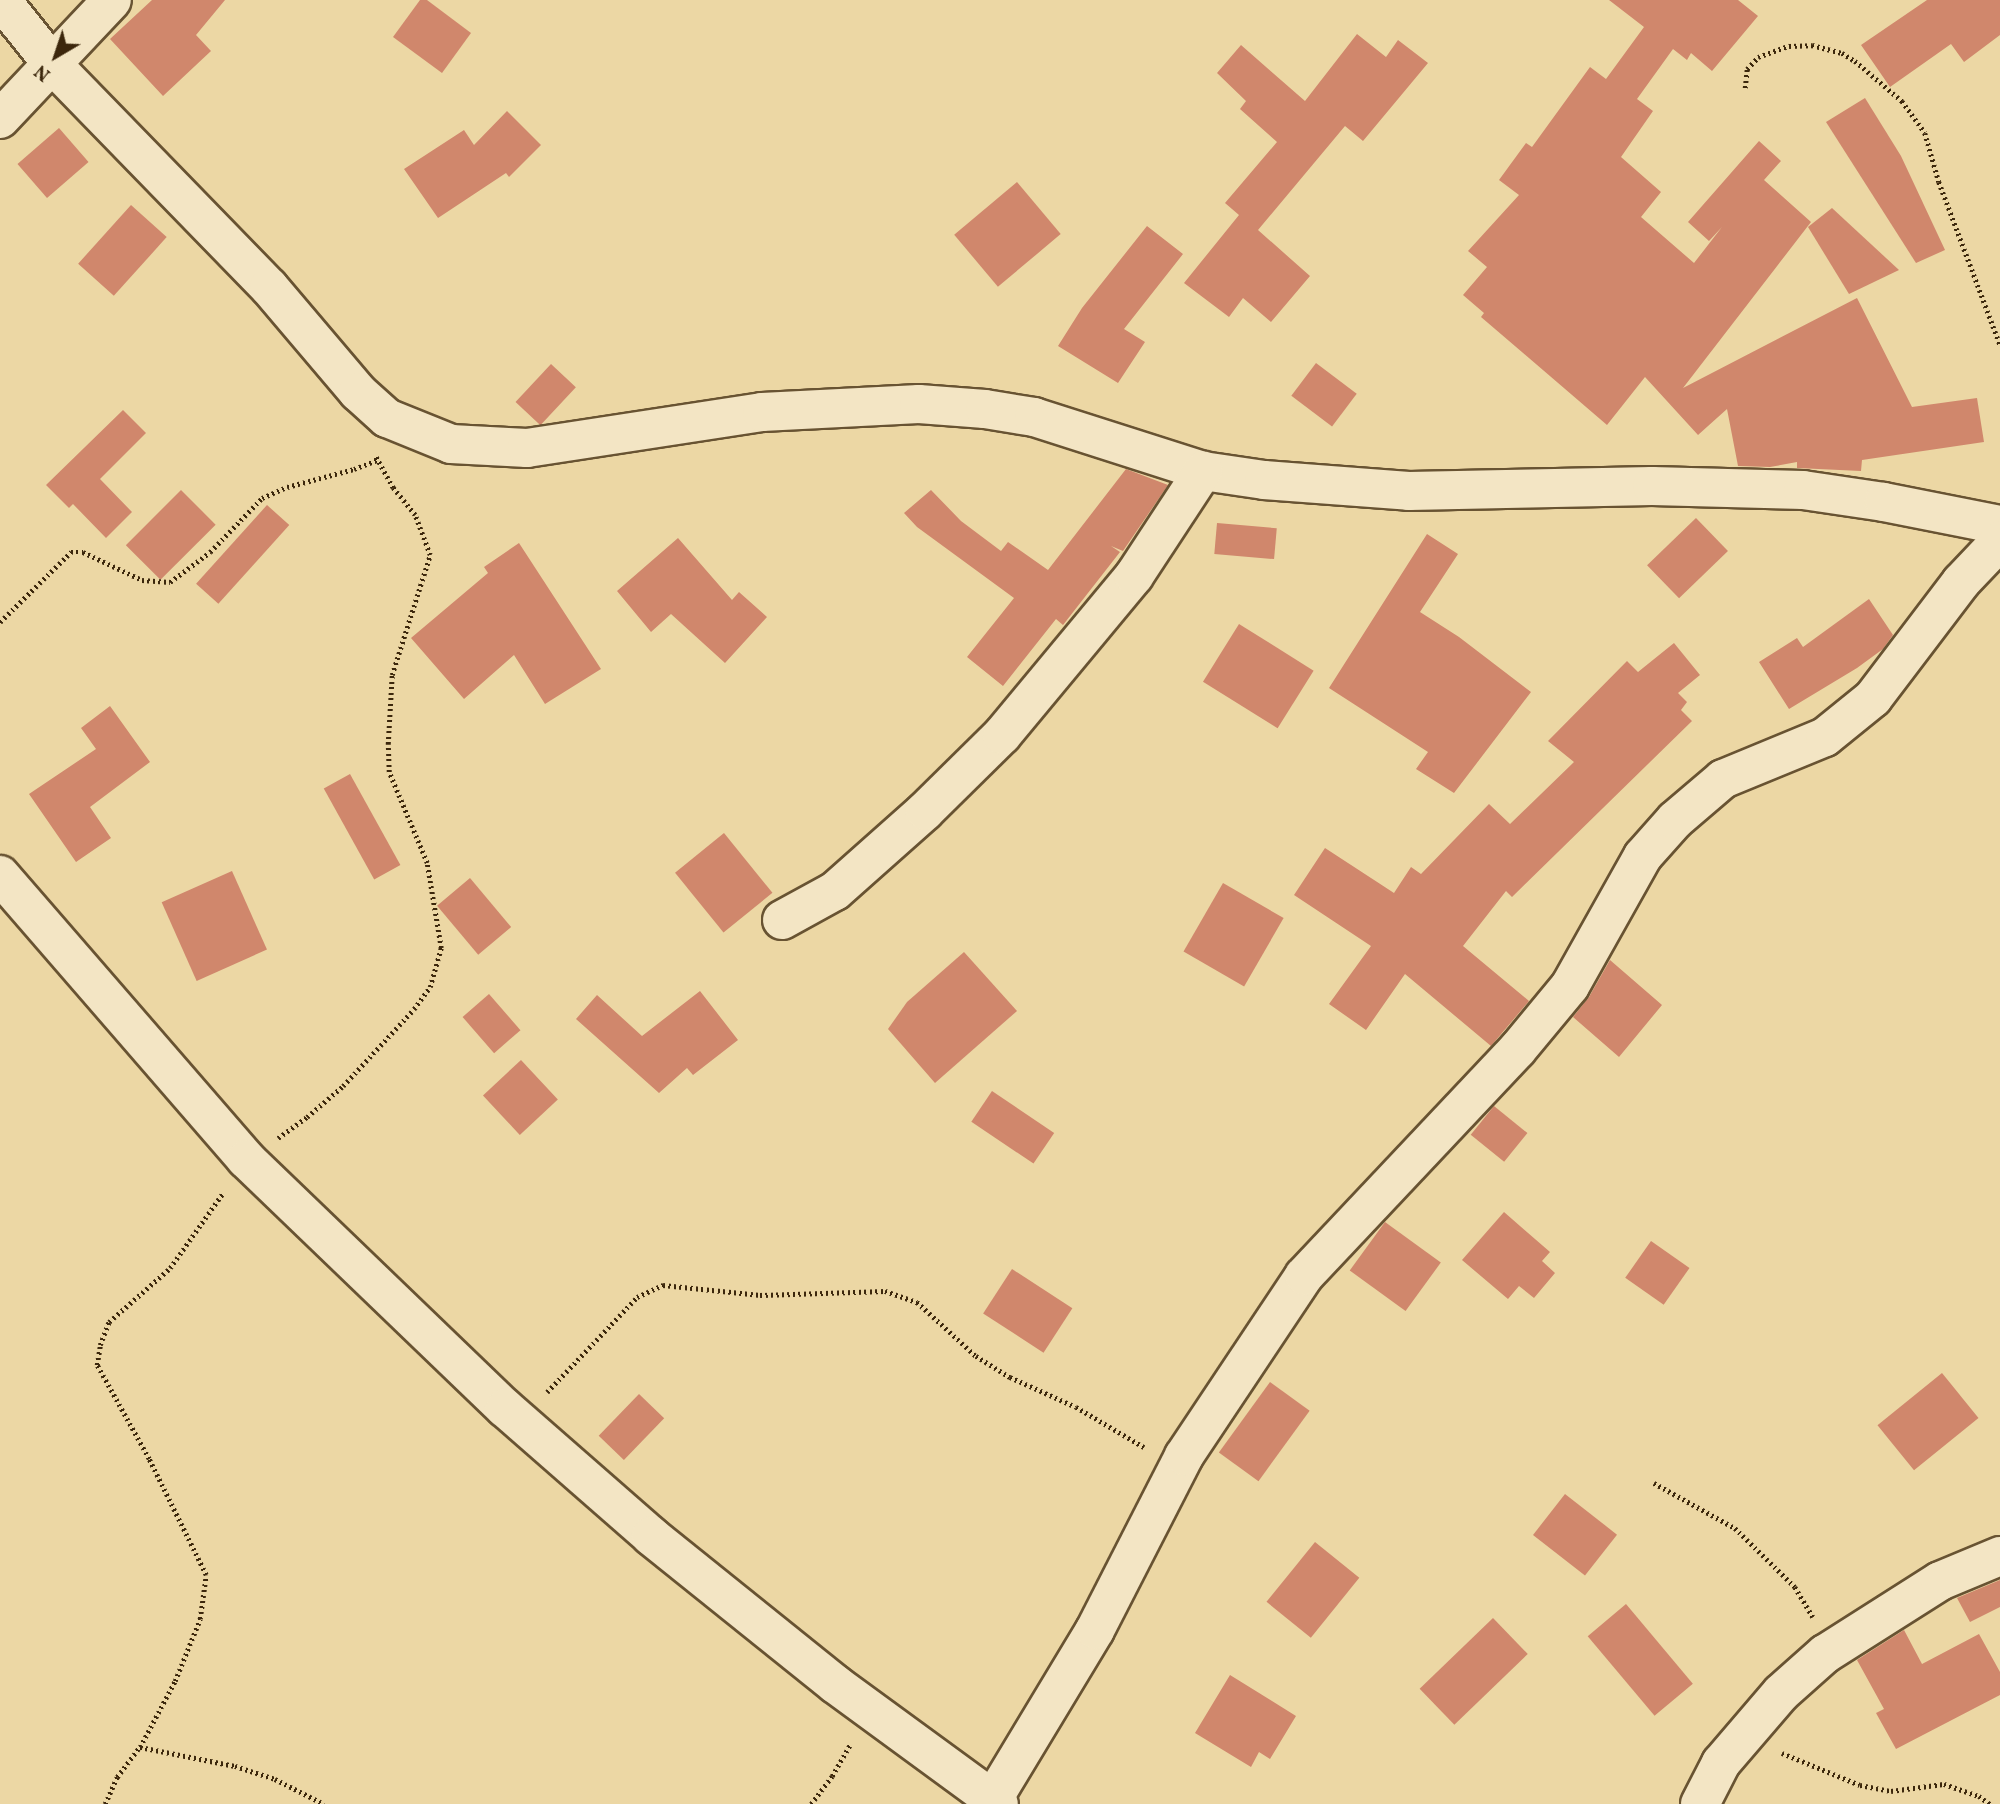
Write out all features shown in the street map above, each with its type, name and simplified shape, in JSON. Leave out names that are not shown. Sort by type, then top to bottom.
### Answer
[{"type":"street","points":[[1,0],[53,65],[269,287],[374,407],[387,418],[451,444],[527,447],[762,412],[919,404],[1034,417],[1203,471],[1264,480],[1409,491],[1652,486],[1803,490],[1884,502],[2000,525]]},
{"type":"street","points":[[0,119],[113,0]]},
{"type":"street","points":[[782,920],[835,891],[925,811],[1002,735],[1134,576],[1203,471]]},
{"type":"street","points":[[0,875],[246,1159],[390,1300],[520,1421],[651,1536],[868,1707],[996,1802],[1095,1630],[1178,1467],[1304,1276],[1517,1049],[1570,986],[1643,856],[1675,820],[1723,779],[1825,737],[1872,698],[1961,582],[2000,541]]},
{"type":"street","points":[[1700,1804],[1708,1783],[1721,1763],[1781,1693],[1825,1654],[1940,1581],[2000,1556]]},
{"type":"path","points":[[1745,88],[1746,69],[1758,57],[1789,46],[1812,45],[1842,53],[1855,61],[1902,101],[1925,133],[1940,182],[2000,344]]},
{"type":"path","points":[[105,1804],[117,1777],[140,1747],[163,1706],[187,1652],[200,1619],[206,1575],[149,1459],[97,1365],[108,1322],[170,1268],[246,1159],[307,1117],[374,1054],[430,987],[441,948],[427,863],[389,772],[388,744],[392,675],[430,555],[415,515],[393,488],[377,460],[374,452],[374,407]]},
{"type":"path","points":[[0,622],[71,552],[83,552],[142,580],[170,582],[197,564],[251,507],[272,492],[377,460]]},
{"type":"path","points":[[520,1421],[637,1297],[663,1285],[760,1296],[885,1291],[917,1302],[976,1356],[1010,1377],[1076,1407],[1178,1467]]},
{"type":"path","points":[[1654,1483],[1735,1528],[1758,1549],[1807,1604],[1825,1654]]},
{"type":"path","points":[[811,1804],[832,1776],[868,1707]]},
{"type":"path","points":[[1743,1737],[1860,1785],[1891,1791],[1944,1784],[1979,1796],[1990,1804]]},
{"type":"path","points":[[140,1747],[235,1766],[275,1779],[324,1804]]},
{"type":"building","points":[[152,0],[225,0],[196,35],[211,51],[163,96],[110,39]]},
{"type":"building","points":[[420,0],[427,0],[471,33],[442,73],[393,37]]},
{"type":"building","points":[[1609,0],[1738,0],[1758,16],[1712,71],[1691,53],[1687,60],[1673,49],[1637,99],[1653,111],[1621,157],[1661,192],[1641,217],[1694,263],[1722,227],[1709,241],[1688,222],[1759,141],[1781,161],[1764,180],[1811,222],[1683,388],[1857,298],[1912,407],[1977,398],[1984,442],[1862,460],[1861,471],[1797,468],[1797,462],[1770,467],[1738,466],[1727,409],[1698,435],[1645,377],[1607,425],[1481,317],[1484,313],[1463,295],[1487,267],[1468,251],[1519,195],[1499,180],[1526,143],[1532,147],[1590,67],[1606,79],[1644,27]]},
{"type":"building","points":[[1927,0],[2000,0],[2000,35],[1964,62],[1951,44],[1890,87],[1861,45]]},
{"type":"building","points":[[1357,34],[1386,57],[1398,40],[1428,63],[1363,141],[1345,126],[1258,230],[1310,276],[1271,322],[1243,298],[1229,317],[1184,283],[1239,215],[1225,203],[1277,142],[1240,109],[1246,101],[1217,73],[1241,45],[1305,101]]},
{"type":"building","points":[[1865,98],[1901,156],[1945,250],[1916,263],[1826,122]]},
{"type":"building","points":[[507,111],[541,145],[509,177],[506,173],[438,218],[404,169],[464,130],[474,145]]},
{"type":"building","points":[[59,128],[89,162],[47,198],[17,164]]},
{"type":"building","points":[[1017,182],[1061,234],[998,287],[954,235]]},
{"type":"building","points":[[131,205],[167,237],[114,296],[78,264]]},
{"type":"building","points":[[1832,208],[1899,270],[1849,294],[1808,227]]},
{"type":"building","points":[[1147,226],[1183,254],[1124,329],[1145,342],[1118,383],[1058,346],[1082,308]]},
{"type":"building","points":[[1316,363],[1357,394],[1332,426],[1291,396]]},
{"type":"building","points":[[551,364],[576,387],[540,425],[516,402]]},
{"type":"building","points":[[123,410],[146,433],[100,479],[132,512],[106,538],[73,504],[69,508],[46,485]]},
{"type":"building","points":[[1126,469],[1168,485],[1123,551],[1111,546],[1120,552],[1063,625],[1056,619],[1003,686],[967,657],[1014,598],[917,527],[904,513],[931,490],[961,521],[1001,551],[1008,542],[1048,570]]},
{"type":"building","points":[[181,490],[216,525],[160,580],[126,545]]},
{"type":"building","points":[[267,505],[289,525],[218,604],[196,584]]},
{"type":"building","points":[[1696,518],[1728,551],[1679,598],[1647,565]]},
{"type":"building","points":[[1217,523],[1277,528],[1274,559],[1214,554]]},
{"type":"building","points":[[1427,534],[1458,554],[1420,612],[1459,637],[1531,692],[1454,793],[1416,769],[1428,752],[1329,688]]},
{"type":"building","points":[[678,538],[732,600],[739,592],[767,617],[725,663],[671,614],[651,632],[617,591]]},
{"type":"building","points":[[519,543],[601,669],[545,704],[514,655],[464,699],[411,638],[488,573],[484,567]]},
{"type":"building","points":[[1869,599],[1893,635],[1883,649],[1789,709],[1759,662],[1797,638],[1803,647]]},
{"type":"building","points":[[1239,624],[1314,671],[1278,728],[1203,682]]},
{"type":"building","points":[[1674,643],[1700,675],[1678,693],[1687,702],[1681,710],[1692,721],[1512,897],[1506,891],[1463,946],[1529,1001],[1491,1046],[1405,974],[1366,1030],[1329,1004],[1371,946],[1294,895],[1325,848],[1394,893],[1411,867],[1421,874],[1489,804],[1510,824],[1574,762],[1548,741],[1627,661],[1638,672]]},
{"type":"building","points":[[110,706],[150,762],[90,807],[111,838],[76,862],[29,794],[96,749],[81,728]]},
{"type":"building","points":[[350,774],[400,865],[374,880],[324,789]]},
{"type":"building","points":[[724,833],[772,893],[723,932],[675,873]]},
{"type":"building","points":[[232,871],[267,950],[197,981],[162,902]]},
{"type":"building","points":[[470,878],[511,927],[478,955],[437,906]]},
{"type":"building","points":[[1223,883],[1284,918],[1244,986],[1184,951]]},
{"type":"building","points":[[964,952],[1017,1011],[935,1083],[888,1029],[907,1002]]},
{"type":"building","points":[[1610,960],[1662,1005],[1619,1057],[1573,1017],[1589,997]]},
{"type":"building","points":[[700,991],[738,1040],[693,1075],[687,1068],[659,1093],[576,1019],[597,995],[642,1036]]},
{"type":"building","points":[[489,994],[520,1030],[494,1053],[463,1017]]},
{"type":"building","points":[[521,1060],[558,1099],[520,1135],[483,1095]]},
{"type":"building","points":[[992,1091],[1054,1133],[1033,1164],[971,1122]]},
{"type":"building","points":[[1494,1106],[1527,1133],[1504,1162],[1471,1135]]},
{"type":"building","points":[[1504,1212],[1550,1252],[1542,1261],[1555,1273],[1534,1298],[1519,1286],[1508,1299],[1462,1260]]},
{"type":"building","points":[[1385,1222],[1441,1263],[1406,1311],[1350,1271]]},
{"type":"building","points":[[1651,1241],[1690,1268],[1664,1305],[1625,1278]]},
{"type":"building","points":[[1012,1269],[1072,1308],[1044,1353],[983,1313]]},
{"type":"building","points":[[1942,1373],[1979,1418],[1914,1470],[1877,1425]]},
{"type":"building","points":[[1270,1382],[1310,1411],[1259,1481],[1219,1452]]},
{"type":"building","points":[[639,1394],[664,1418],[624,1460],[599,1436]]},
{"type":"building","points":[[1565,1494],[1617,1535],[1585,1576],[1533,1535]]},
{"type":"building","points":[[1315,1542],[1359,1578],[1311,1638],[1267,1602]]},
{"type":"building","points":[[2000,1580],[2000,1607],[1970,1622],[1957,1598]]},
{"type":"building","points":[[1626,1604],[1693,1684],[1655,1716],[1588,1636]]},
{"type":"building","points":[[1493,1618],[1528,1654],[1454,1725],[1420,1689]]},
{"type":"building","points":[[1904,1630],[1922,1664],[1979,1634],[2000,1672],[2000,1695],[1896,1749],[1876,1713],[1884,1709],[1857,1660]]},
{"type":"building","points":[[1230,1675],[1296,1716],[1270,1759],[1259,1752],[1251,1767],[1195,1733]]}]
